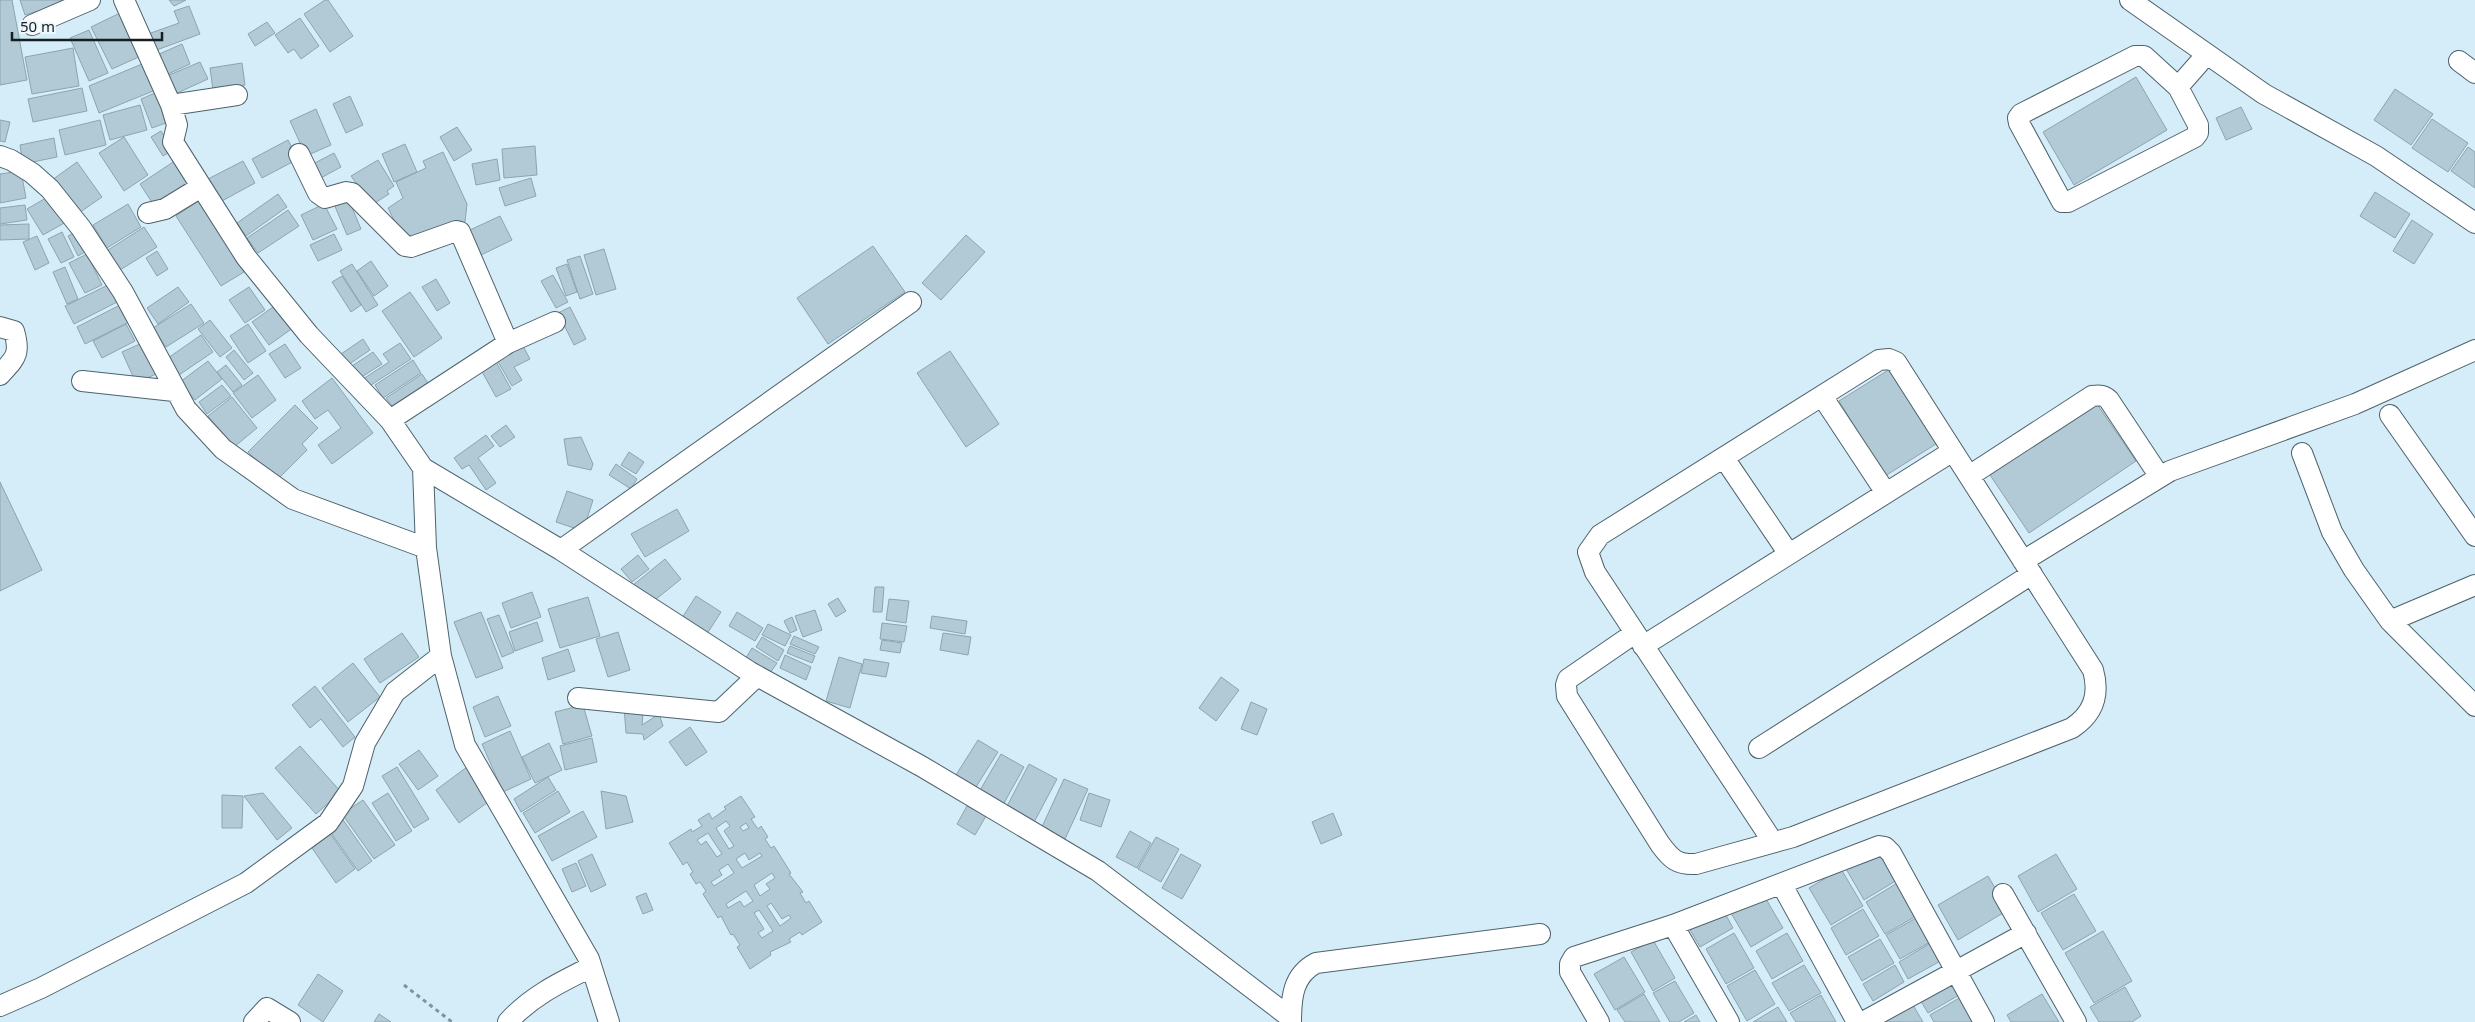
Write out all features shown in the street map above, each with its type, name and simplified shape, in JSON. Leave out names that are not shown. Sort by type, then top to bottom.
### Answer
[{"type":"street","points":[[32,25],[90,0]]},
{"type":"street","points":[[124,0],[171,105],[177,125],[172,142],[246,257],[308,335],[390,420],[423,468],[561,550],[757,676],[921,766],[1098,871],[1291,1020]]},
{"type":"street","points":[[2130,0],[2264,94],[2376,156],[2475,223]]},
{"type":"street","points":[[2178,87],[2207,54]]},
{"type":"street","points":[[2135,56],[2144,56],[2178,87],[2198,125],[2198,134],[2195,137],[2068,202],[2062,202],[2019,123],[2018,118],[2021,114],[2135,56]]},
{"type":"street","points":[[171,105],[237,95]]},
{"type":"street","points":[[299,154],[318,193],[325,198],[346,192],[352,193],[405,246],[411,247],[456,231],[460,232],[508,343]]},
{"type":"street","points":[[0,156],[12,160],[50,189],[81,228],[123,292],[174,391],[186,409],[223,449],[293,499],[426,548]]},
{"type":"street","points":[[148,213],[165,209],[201,187]]},
{"type":"street","points":[[561,550],[912,302]]},
{"type":"street","points":[[390,420],[508,343],[555,322]]},
{"type":"street","points":[[0,327],[14,331],[19,346],[17,356],[0,375]]},
{"type":"street","points":[[1759,748],[2170,471],[2355,404],[2475,350]]},
{"type":"street","points":[[1773,842],[1639,639],[1595,572],[1588,552],[1600,535],[1880,360],[1889,358],[1896,362],[2093,670],[2097,684],[2096,698],[2084,720],[2072,728],[1793,837],[1696,864],[1683,864],[1674,861],[1660,844],[1567,696],[1568,679],[1639,639],[1789,554],[1952,451]]},
{"type":"street","points":[[82,381],[174,391]]},
{"type":"street","points":[[1822,396],[1886,493]]},
{"type":"street","points":[[1969,476],[2092,396],[2104,396],[2109,400],[2160,477]]},
{"type":"street","points":[[2390,415],[2475,536]]},
{"type":"street","points":[[2302,452],[2340,547],[2390,621],[2475,706]]},
{"type":"street","points":[[1724,458],[1789,554]]},
{"type":"street","points":[[423,468],[426,548],[440,656],[465,745],[591,967],[609,1022]]},
{"type":"street","points":[[2390,621],[2475,585]]},
{"type":"street","points":[[0,1006],[41,988],[246,883],[328,823],[354,786],[364,743],[395,692],[440,656]]},
{"type":"street","points":[[578,698],[718,712],[757,676]]},
{"type":"street","points":[[1599,1022],[1570,972],[1570,964],[1574,958],[1673,926],[1875,848],[1885,848],[1891,853],[1984,1022]]},
{"type":"street","points":[[1782,885],[1857,1022]]},
{"type":"street","points":[[2003,894],[2076,1022]]},
{"type":"street","points":[[1673,926],[1729,1022]]},
{"type":"street","points":[[1863,1022],[1954,970],[2026,933]]},
{"type":"street","points":[[1291,1020],[1296,979],[1306,968],[1316,962],[1540,934]]},
{"type":"street","points":[[508,1022],[524,1005],[540,994],[591,967]]},
{"type":"street","points":[[254,1022],[267,1008],[290,1022]]},
{"type":"path","points":[[404,985],[452,1022]]},
{"type":"building","points":[[0,0],[12,0],[27,80],[0,85]]},
{"type":"building","points":[[20,0],[73,0],[25,15]]},
{"type":"building","points":[[169,0],[186,0],[174,6]]},
{"type":"building","points":[[325,0],[328,0],[353,36],[330,52],[304,14]]},
{"type":"building","points":[[189,6],[200,34],[154,51],[148,34],[179,23],[174,11]]},
{"type":"building","points":[[120,13],[141,56],[112,69],[91,27]]},
{"type":"building","points":[[300,18],[319,46],[301,59],[294,49],[288,53],[275,35]]},
{"type":"building","points":[[267,22],[275,33],[255,46],[248,34]]},
{"type":"building","points":[[89,30],[108,73],[89,81],[70,38]]},
{"type":"building","points":[[182,44],[190,64],[166,75],[157,55]]},
{"type":"building","points":[[73,48],[79,86],[32,94],[25,57]]},
{"type":"building","points":[[147,62],[158,89],[99,113],[89,86]]},
{"type":"building","points":[[200,62],[208,79],[175,94],[167,76]]},
{"type":"building","points":[[242,63],[245,85],[213,90],[210,68]]},
{"type":"building","points":[[2136,77],[2167,130],[2074,185],[2043,132]]},
{"type":"building","points":[[82,88],[87,111],[33,122],[28,99]]},
{"type":"building","points":[[2395,89],[2433,114],[2411,145],[2374,120]]},
{"type":"building","points":[[162,90],[174,120],[152,128],[141,99]]},
{"type":"building","points":[[350,96],[363,125],[346,133],[333,104]]},
{"type":"building","points":[[140,105],[147,130],[110,140],[103,115]]},
{"type":"building","points":[[2241,107],[2252,129],[2226,140],[2216,118]]},
{"type":"building","points":[[316,109],[331,145],[306,156],[290,121]]},
{"type":"building","points":[[2432,119],[2468,143],[2448,172],[2412,148]]},
{"type":"building","points":[[0,120],[10,122],[5,142],[0,141]]},
{"type":"building","points":[[100,120],[106,145],[65,155],[59,130]]},
{"type":"building","points":[[457,127],[472,150],[454,161],[440,137]]},
{"type":"building","points":[[161,131],[173,150],[163,156],[151,137]]},
{"type":"building","points":[[124,137],[148,175],[124,191],[99,153]]},
{"type":"building","points":[[54,138],[57,157],[23,164],[20,145]]},
{"type":"building","points":[[288,140],[298,159],[262,178],[252,159]]},
{"type":"building","points":[[405,144],[417,172],[394,182],[382,154]]},
{"type":"building","points":[[535,146],[537,175],[504,178],[502,149]]},
{"type":"building","points":[[2468,147],[2475,152],[2475,188],[2451,171]]},
{"type":"building","points":[[443,152],[467,204],[465,222],[406,244],[388,208],[403,198],[396,182],[426,168],[423,161]]},
{"type":"building","points":[[334,153],[341,167],[317,180],[309,166]]},
{"type":"building","points":[[179,158],[194,182],[155,207],[140,184]]},
{"type":"building","points":[[497,159],[500,180],[476,185],[472,164]]},
{"type":"building","points":[[378,160],[394,186],[387,191],[389,194],[370,206],[353,185],[356,183],[351,176]]},
{"type":"building","points":[[243,161],[255,183],[220,202],[208,179]]},
{"type":"building","points":[[77,162],[102,197],[76,215],[52,180]]},
{"type":"building","points":[[21,171],[26,198],[0,203],[0,174]]},
{"type":"building","points":[[531,178],[536,196],[505,206],[499,188]]},
{"type":"building","points":[[2375,192],[2410,214],[2395,238],[2360,216]]},
{"type":"building","points":[[278,194],[287,207],[246,236],[237,223]]},
{"type":"building","points":[[51,195],[66,222],[43,235],[27,209]]},
{"type":"building","points":[[348,198],[361,229],[347,235],[334,204]]},
{"type":"building","points":[[198,201],[244,272],[221,286],[176,216]]},
{"type":"building","points":[[128,204],[141,227],[107,248],[93,225]]},
{"type":"building","points":[[324,204],[337,229],[313,240],[301,215]]},
{"type":"building","points":[[25,205],[27,220],[0,224],[0,208]]},
{"type":"building","points":[[288,210],[299,226],[258,253],[247,238]]},
{"type":"building","points":[[500,216],[512,240],[481,255],[470,230]]},
{"type":"building","points":[[2412,220],[2433,234],[2414,264],[2393,251]]},
{"type":"building","points":[[29,224],[29,239],[0,240],[0,225]]},
{"type":"building","points":[[144,227],[157,247],[120,270],[108,250]]},
{"type":"building","points":[[80,230],[90,249],[78,256],[68,236]]},
{"type":"building","points":[[62,232],[74,257],[61,263],[48,239]]},
{"type":"building","points":[[334,234],[342,250],[318,261],[310,245]]},
{"type":"building","points":[[966,235],[985,252],[941,300],[922,283]]},
{"type":"building","points":[[37,236],[49,263],[35,270],[23,242]]},
{"type":"building","points":[[873,246],[905,292],[828,344],[797,298]]},
{"type":"building","points":[[604,249],[616,289],[596,295],[584,255]]},
{"type":"building","points":[[157,251],[168,269],[157,276],[146,258]]},
{"type":"building","points":[[87,254],[102,285],[85,293],[69,263]]},
{"type":"building","points":[[580,256],[593,294],[580,299],[567,260]]},
{"type":"building","points":[[371,261],[388,286],[374,296],[357,271]]},
{"type":"building","points":[[352,264],[378,305],[366,312],[340,271]]},
{"type":"building","points":[[567,264],[577,292],[566,296],[556,268]]},
{"type":"building","points":[[65,267],[78,299],[67,304],[53,272]]},
{"type":"building","points":[[553,275],[568,302],[556,308],[541,281]]},
{"type":"building","points":[[342,276],[361,305],[351,312],[332,282]]},
{"type":"building","points":[[436,279],[450,303],[437,311],[422,287]]},
{"type":"building","points":[[112,283],[121,300],[74,324],[65,306]]},
{"type":"building","points":[[178,287],[189,302],[158,324],[147,308]]},
{"type":"building","points":[[249,287],[265,310],[245,323],[229,300]]},
{"type":"building","points":[[410,292],[442,338],[414,357],[382,311]]},
{"type":"building","points":[[280,302],[297,325],[269,345],[252,322]]},
{"type":"building","points":[[191,304],[204,323],[166,347],[153,328]]},
{"type":"building","points":[[120,305],[129,322],[85,344],[77,327]]},
{"type":"building","points":[[570,307],[586,339],[574,345],[558,313]]},
{"type":"building","points":[[210,320],[232,348],[220,357],[198,329]]},
{"type":"building","points":[[126,324],[135,341],[102,358],[93,341]]},
{"type":"building","points":[[248,324],[266,351],[248,363],[230,336]]},
{"type":"building","points":[[201,335],[213,352],[179,375],[168,358]]},
{"type":"building","points":[[363,339],[370,350],[348,365],[341,354]]},
{"type":"building","points":[[142,343],[156,374],[136,383],[122,352]]},
{"type":"building","points":[[400,343],[411,359],[368,387],[363,379],[389,362],[383,354]]},
{"type":"building","points":[[285,344],[301,368],[285,378],[269,354]]},
{"type":"building","points":[[523,346],[530,359],[514,367],[522,380],[512,386],[497,360]]},
{"type":"building","points":[[234,350],[253,373],[244,380],[226,357]]},
{"type":"building","points":[[950,351],[999,424],[966,447],[917,373]]},
{"type":"building","points":[[373,352],[382,364],[360,378],[352,366]]},
{"type":"building","points":[[413,360],[421,373],[383,398],[375,385]]},
{"type":"building","points":[[495,360],[511,389],[496,397],[480,368]]},
{"type":"building","points":[[208,361],[222,379],[195,400],[180,382]]},
{"type":"building","points":[[226,365],[242,385],[233,392],[217,372]]},
{"type":"building","points":[[1890,369],[1936,444],[1885,476],[1839,401]]},
{"type":"building","points":[[422,374],[430,386],[394,409],[386,398]]},
{"type":"building","points":[[258,375],[276,400],[252,418],[233,393]]},
{"type":"building","points":[[332,378],[373,433],[332,464],[318,445],[341,428],[328,410],[315,419],[302,401]]},
{"type":"building","points":[[222,385],[231,396],[207,414],[199,402]]},
{"type":"building","points":[[232,397],[257,428],[234,447],[208,416]]},
{"type":"building","points":[[2097,404],[2136,461],[2029,533],[1990,475]]},
{"type":"building","points":[[295,405],[318,428],[302,444],[307,450],[277,480],[248,452]]},
{"type":"building","points":[[506,425],[515,437],[500,447],[491,436]]},
{"type":"building","points":[[486,435],[494,446],[478,458],[496,483],[486,490],[469,465],[462,469],[454,458]]},
{"type":"building","points":[[581,437],[593,464],[591,470],[568,465],[564,439]]},
{"type":"building","points":[[629,452],[644,462],[636,474],[621,465]]},
{"type":"building","points":[[616,464],[637,479],[631,489],[609,475]]},
{"type":"building","points":[[0,482],[42,570],[0,591]]},
{"type":"building","points":[[567,491],[593,500],[583,531],[556,522]]},
{"type":"building","points":[[677,509],[689,531],[645,557],[631,534]]},
{"type":"building","points":[[638,555],[649,569],[632,582],[621,569]]},
{"type":"building","points":[[665,559],[681,579],[650,604],[633,585]]},
{"type":"building","points":[[875,587],[884,587],[882,612],[873,612]]},
{"type":"building","points":[[532,592],[541,617],[511,628],[502,603]]},
{"type":"building","points":[[696,596],[721,612],[705,637],[680,621]]},
{"type":"building","points":[[588,597],[600,636],[560,648],[548,609]]},
{"type":"building","points":[[838,598],[846,611],[836,617],[828,604]]},
{"type":"building","points":[[889,599],[909,601],[906,623],[886,620]]},
{"type":"building","points":[[815,610],[822,630],[803,637],[795,616]]},
{"type":"building","points":[[481,612],[503,668],[476,678],[454,622]]},
{"type":"building","points":[[737,612],[763,628],[755,641],[729,626]]},
{"type":"building","points":[[499,615],[514,652],[502,657],[487,619]]},
{"type":"building","points":[[932,616],[967,621],[965,634],[930,628]]},
{"type":"building","points":[[792,617],[797,630],[790,633],[784,621]]},
{"type":"building","points":[[537,622],[543,641],[515,651],[509,632]]},
{"type":"building","points":[[882,623],[907,626],[904,642],[880,639]]},
{"type":"building","points":[[768,624],[791,635],[785,646],[762,635]]},
{"type":"building","points":[[618,632],[630,670],[608,677],[596,639]]},
{"type":"building","points":[[402,633],[419,657],[380,683],[364,659]]},
{"type":"building","points":[[943,633],[971,637],[968,655],[940,650]]},
{"type":"building","points":[[794,636],[819,647],[815,654],[790,644]]},
{"type":"building","points":[[762,637],[784,650],[778,661],[756,647]]},
{"type":"building","points":[[882,640],[902,643],[900,653],[880,650]]},
{"type":"building","points":[[790,646],[815,656],[812,663],[787,653]]},
{"type":"building","points":[[752,648],[777,663],[768,676],[744,661]]},
{"type":"building","points":[[568,649],[575,671],[548,680],[542,658]]},
{"type":"building","points":[[785,655],[811,667],[806,680],[780,668]]},
{"type":"building","points":[[839,657],[862,664],[850,708],[826,701]]},
{"type":"building","points":[[864,659],[889,663],[886,677],[861,673]]},
{"type":"building","points":[[353,663],[380,697],[348,722],[322,688]]},
{"type":"building","points":[[1221,677],[1239,690],[1216,721],[1199,708]]},
{"type":"building","points":[[315,686],[355,737],[343,747],[321,719],[310,728],[292,705]]},
{"type":"building","points":[[498,696],[511,726],[485,737],[473,707]]},
{"type":"building","points":[[1251,702],[1267,709],[1257,735],[1241,729]]},
{"type":"building","points":[[583,705],[592,736],[563,744],[555,712]]},
{"type":"building","points":[[624,707],[643,713],[642,725],[659,714],[663,726],[644,740],[643,734],[626,733]]},
{"type":"building","points":[[690,727],[707,752],[686,766],[669,742]]},
{"type":"building","points":[[510,731],[531,779],[503,792],[482,744]]},
{"type":"building","points":[[592,738],[597,762],[565,770],[560,746]]},
{"type":"building","points":[[978,740],[998,752],[976,787],[956,775]]},
{"type":"building","points":[[549,743],[562,770],[535,783],[522,757]]},
{"type":"building","points":[[300,746],[341,792],[316,814],[275,768]]},
{"type":"building","points":[[419,750],[438,776],[418,790],[399,764]]},
{"type":"building","points":[[1001,754],[1024,767],[1003,805],[979,792]]},
{"type":"building","points":[[1029,764],[1057,779],[1032,826],[1004,812]]},
{"type":"building","points":[[397,767],[429,819],[414,828],[382,776]]},
{"type":"building","points":[[467,767],[491,800],[459,823],[436,790]]},
{"type":"building","points":[[548,777],[556,790],[521,812],[514,799]]},
{"type":"building","points":[[1064,779],[1088,789],[1065,839],[1041,829]]},
{"type":"building","points":[[558,791],[570,812],[535,833],[523,813]]},
{"type":"building","points":[[601,791],[626,796],[633,822],[606,829]]},
{"type":"building","points":[[263,793],[292,828],[277,840],[244,796]]},
{"type":"building","points":[[388,793],[412,831],[396,841],[372,803]]},
{"type":"building","points":[[1089,793],[1110,800],[1101,827],[1080,820]]},
{"type":"building","points":[[222,795],[243,796],[242,828],[222,828]]},
{"type":"building","points":[[741,796],[755,817],[751,819],[758,829],[761,826],[768,837],[765,839],[771,848],[774,846],[791,873],[789,874],[803,892],[800,893],[806,903],[809,901],[822,922],[802,935],[800,932],[789,939],[791,942],[770,952],[771,955],[750,969],[737,947],[740,945],[733,934],[731,935],[721,916],[718,918],[703,894],[706,891],[700,882],[696,884],[690,874],[693,872],[687,862],[683,865],[669,843],[691,829],[692,832],[702,826],[698,820],[709,813],[712,819],[726,809],[724,807]],"holes":[[[726,821],[730,826],[724,831],[734,846],[729,849],[716,828]],[[746,823],[749,828],[743,831],[740,827]],[[708,833],[722,854],[717,857],[706,841],[701,845],[697,840]],[[745,853],[749,860],[760,853],[762,856],[742,868],[736,859]],[[728,864],[734,873],[714,886],[711,882],[722,875],[719,870]],[[772,873],[775,878],[766,884],[770,889],[760,896],[754,885]],[[746,891],[753,901],[744,907],[740,901],[728,908],[726,904]],[[771,903],[782,919],[789,915],[791,918],[780,926],[767,906]],[[759,910],[773,931],[762,938],[758,933],[764,929],[754,913]]]},
{"type":"building","points":[[363,800],[395,845],[374,859],[342,814]]},
{"type":"building","points":[[967,806],[986,816],[975,835],[957,824]]},
{"type":"building","points":[[583,811],[597,837],[552,861],[538,836]]},
{"type":"building","points":[[1333,813],[1342,835],[1321,844],[1312,822]]},
{"type":"building","points":[[341,817],[372,861],[358,871],[327,827]]},
{"type":"building","points":[[1130,831],[1151,843],[1137,868],[1116,857]]},
{"type":"building","points":[[329,832],[355,869],[336,883],[310,845]]},
{"type":"building","points":[[1156,837],[1179,849],[1161,882],[1138,869]]},
{"type":"building","points":[[1880,847],[1899,879],[1864,900],[1845,867]]},
{"type":"building","points":[[592,854],[606,885],[591,892],[578,861]]},
{"type":"building","points":[[1181,854],[1201,865],[1182,899],[1162,888]]},
{"type":"building","points":[[2056,854],[2077,889],[2038,912],[2018,876]]},
{"type":"building","points":[[576,863],[586,886],[572,892],[562,869]]},
{"type":"building","points":[[1841,869],[1863,906],[1831,925],[1809,888]]},
{"type":"building","points":[[1988,876],[2008,910],[1958,940],[1938,905]]},
{"type":"building","points":[[1899,882],[1918,915],[1885,934],[1866,902]]},
{"type":"building","points":[[646,893],[653,910],[643,914],[636,897]]},
{"type":"building","points":[[1763,894],[1783,928],[1751,947],[1731,913]]},
{"type":"building","points":[[2074,894],[2096,931],[2063,950],[2041,913]]},
{"type":"building","points":[[1722,908],[1733,928],[1700,947],[1689,928]]},
{"type":"building","points":[[1863,909],[1879,936],[1846,955],[1831,928]]},
{"type":"building","points":[[1918,917],[1932,941],[1900,959],[1886,935]]},
{"type":"building","points":[[2103,931],[2132,981],[2094,1003],[2065,953]]},
{"type":"building","points":[[1734,933],[1754,968],[1726,984],[1706,949]]},
{"type":"building","points":[[1787,933],[1803,961],[1772,979],[1756,951]]},
{"type":"building","points":[[1880,939],[1894,963],[1862,981],[1848,957]]},
{"type":"building","points":[[1653,940],[1675,978],[1653,991],[1631,952]]},
{"type":"building","points":[[1934,941],[1944,959],[1908,979],[1899,962]]},
{"type":"building","points":[[1624,957],[1645,992],[1615,1010],[1594,974]]},
{"type":"building","points":[[1804,965],[1821,993],[1789,1011],[1772,983]]},
{"type":"building","points":[[1895,965],[1904,982],[1873,1001],[1863,984]]},
{"type":"building","points":[[1755,970],[1775,1004],[1747,1021],[1727,986]]},
{"type":"building","points":[[318,974],[343,991],[323,1022],[298,1005]]},
{"type":"building","points":[[1952,979],[1961,994],[1928,1013],[1919,998]]},
{"type":"building","points":[[1675,981],[1694,1013],[1679,1022],[1670,1022],[1653,993]]},
{"type":"building","points":[[2125,987],[2141,1016],[2132,1022],[2099,1022],[2090,1007]]},
{"type":"building","points":[[1644,994],[1660,1022],[1625,1022],[1617,1010]]},
{"type":"building","points":[[2042,994],[2059,1022],[2011,1022],[2007,1015]]},
{"type":"building","points":[[1821,995],[1836,1022],[1796,1022],[1790,1013]]},
{"type":"building","points":[[1961,997],[1975,1022],[1934,1022],[1930,1015]]},
{"type":"building","points":[[1913,1005],[1923,1022],[1885,1022]]},
{"type":"building","points":[[1778,1007],[1787,1022],[1753,1022]]},
{"type":"building","points":[[379,1014],[391,1022],[374,1022]]},
{"type":"building","points":[[1696,1015],[1700,1022],[1684,1022]]}]
